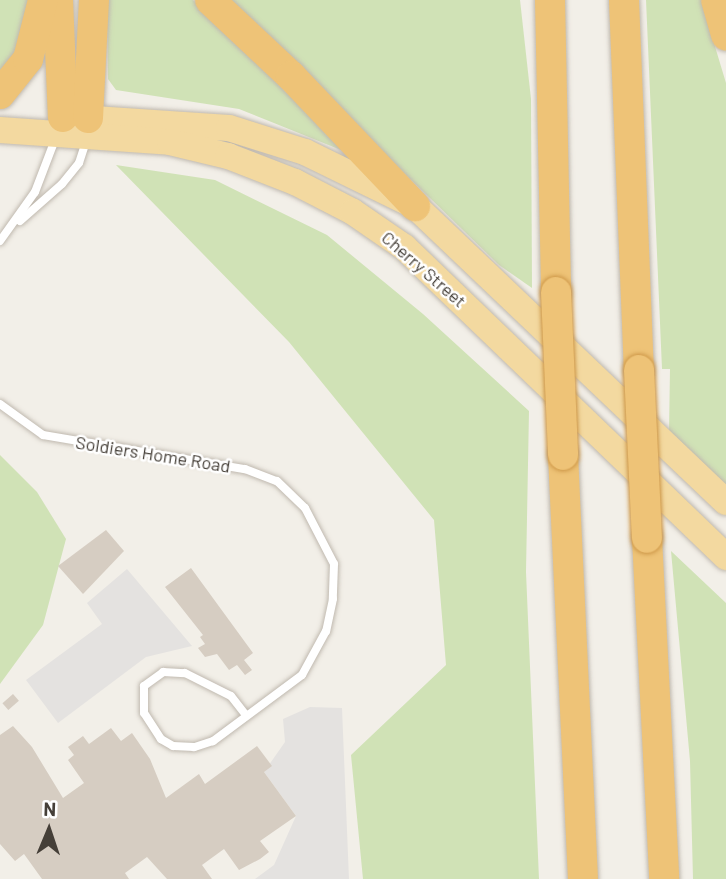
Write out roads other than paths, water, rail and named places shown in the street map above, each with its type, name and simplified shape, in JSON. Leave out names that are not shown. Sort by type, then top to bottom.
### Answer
[{"type":"highway","points":[[0,94],[28,60],[43,0]]},
{"type":"highway","points":[[58,0],[74,126]]},
{"type":"highway","points":[[74,126],[94,0]]},
{"type":"highway","points":[[210,0],[290,76],[415,206]]},
{"type":"highway","points":[[530,0],[552,200]]},
{"type":"highway","points":[[550,0],[552,200],[583,879]]},
{"type":"highway","points":[[624,0],[664,879]]},
{"type":"highway","points":[[716,0],[726,36]]},
{"type":"main road","name":"Cherry Street","points":[[0,113],[170,142],[228,156],[295,181],[353,212],[404,247],[726,556]]},
{"type":"main road","name":"Cherry Street","points":[[0,130],[74,126],[229,128],[305,152],[415,206],[726,502]]},
{"type":"lane","points":[[15,225],[74,126]]},
{"type":"lane","points":[[0,241],[62,184],[79,163],[74,126]]},
{"type":"lane","name":"Soldiers Home Road","points":[[0,404],[43,435],[245,469],[277,481],[305,508],[334,564],[326,631],[302,675],[245,714],[214,741],[173,746],[161,739],[144,713],[144,686],[163,672],[185,673],[231,696],[245,714]]}]
